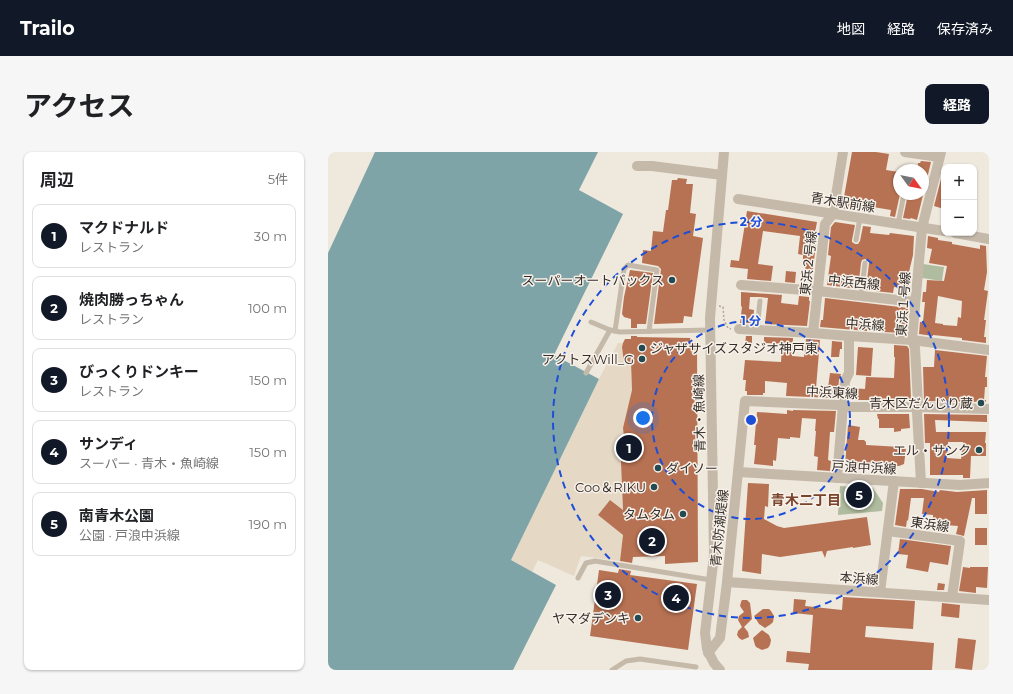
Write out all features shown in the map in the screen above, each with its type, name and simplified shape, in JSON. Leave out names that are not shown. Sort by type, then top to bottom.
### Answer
[{"type":"street","name":"青木・魚崎線","points":[[720,670],[708,652],[705,633],[714,555],[710,318],[724,152]]},
{"type":"street","name":"東浜２号線","points":[[813,333],[825,224],[832,214],[843,152]]},
{"type":"street","points":[[905,152],[940,154]]},
{"type":"street","name":"東浜１号線","points":[[921,483],[915,348],[912,340],[922,228],[940,154]]},
{"type":"street","points":[[637,166],[652,166],[722,175]]},
{"type":"street","name":"青木駅前線","points":[[738,199],[941,231]]},
{"type":"street","points":[[972,236],[989,239]]},
{"type":"street","name":"中浜西線","points":[[741,285],[818,291],[915,302]]},
{"type":"street","name":"中浜線","points":[[739,329],[912,340],[989,350]]},
{"type":"street","points":[[838,478],[845,381],[849,373],[849,336]]},
{"type":"street","name":"中浜東線","points":[[745,401],[838,404],[843,407],[989,409]]},
{"type":"street","name":"青木防潮堤線","points":[[708,652],[720,638],[745,401]]},
{"type":"street","name":"戸浪中浜線","points":[[738,472],[960,485],[989,483]]},
{"type":"street","points":[[880,592],[894,482]]},
{"type":"street","name":"東浜線","points":[[888,531],[960,541],[952,597]]},
{"type":"street","name":"本浜線","points":[[727,582],[989,600]]},
{"type":"lane","points":[[898,224],[903,200]]},
{"type":"lane","points":[[856,240],[860,218]]},
{"type":"lane","points":[[861,296],[865,263]]},
{"type":"lane","points":[[586,373],[595,356],[612,331],[624,269],[628,265],[657,270],[649,331]]},
{"type":"lane","points":[[757,330],[760,301]]},
{"type":"lane","points":[[591,322],[612,331],[620,332],[710,330]]},
{"type":"lane","points":[[578,578],[586,563],[595,561],[711,580]]},
{"type":"lane","points":[[612,670],[626,661],[640,659],[696,667]]},
{"type":"path","points":[[719,306],[724,307],[724,320],[728,328]]},
{"type":"green space","points":[[923,264],[944,267],[942,281],[922,278]]},
{"type":"green space","points":[[840,486],[873,488],[883,503],[882,511],[838,515]]},
{"type":"shaded area","points":[[618,343],[623,343],[622,347],[624,362],[631,362],[632,390],[623,428],[624,438],[620,439],[623,510],[610,500],[598,515],[623,535],[620,561],[581,556],[574,576],[538,560],[532,572],[511,560]]},
{"type":"water","points":[[375,152],[598,152],[579,190],[623,214],[554,355],[599,379],[511,560],[556,585],[513,670],[328,670],[328,253]]},
{"type":"building","points":[[852,152],[876,152],[889,154],[886,170],[893,171],[893,200],[899,200],[895,217],[890,216],[891,210],[873,207],[873,211],[866,210],[867,207],[853,204],[852,210],[842,208]]},
{"type":"building","points":[[921,161],[931,162],[929,170],[929,164],[918,164]]},
{"type":"building","points":[[678,178],[687,179],[686,184],[693,184],[690,213],[696,214],[693,236],[703,238],[692,317],[684,316],[683,323],[654,324],[661,269],[658,266],[642,263],[643,250],[651,251],[653,231],[663,232],[672,180],[677,180]]},
{"type":"building","points":[[941,179],[941,208],[934,206]]},
{"type":"building","points":[[907,200],[922,200],[917,220],[903,218]]},
{"type":"building","points":[[747,211],[817,222],[813,243],[816,243],[813,270],[805,269],[806,259],[803,259],[803,255],[798,254],[800,236],[763,231],[758,264],[773,266],[771,281],[747,279],[748,269],[730,267],[731,260],[739,261]]},
{"type":"building","points":[[835,222],[855,225],[852,242],[855,244],[858,244],[860,241],[863,226],[871,227],[870,233],[889,235],[890,233],[914,236],[913,255],[909,272],[911,272],[909,289],[894,287],[893,293],[866,290],[869,263],[868,260],[865,259],[862,260],[861,263],[858,289],[827,285],[831,256],[828,255],[831,227]]},
{"type":"building","points":[[928,236],[938,238],[938,240],[952,242],[952,244],[980,249],[980,245],[986,246],[987,272],[984,290],[988,291],[984,320],[986,320],[984,337],[986,337],[986,343],[962,340],[962,338],[919,334],[920,322],[923,322],[925,302],[922,302],[923,292],[926,292],[927,280],[944,281],[947,266],[929,263],[932,249],[927,248]],"holes":[[[938,296],[962,301],[961,318],[958,317],[957,326],[935,323]]]},
{"type":"building","points":[[630,270],[653,273],[646,324],[637,324],[637,328],[631,328],[631,319],[624,317],[622,314]]},
{"type":"building","points":[[786,271],[796,272],[795,283],[785,282]]},
{"type":"building","points":[[741,292],[782,295],[781,303],[798,305],[799,296],[809,297],[810,301],[807,326],[765,324],[768,298],[760,297],[750,297],[749,309],[754,310],[753,323],[740,323],[742,307]]},
{"type":"building","points":[[825,298],[908,308],[906,333],[882,332],[883,319],[868,318],[867,331],[820,327],[821,320],[823,320]]},
{"type":"building","points":[[631,336],[690,338],[691,343],[697,343],[698,562],[665,564],[665,556],[633,557],[632,563],[620,561],[623,535],[598,515],[610,500],[623,510],[620,439],[624,438],[623,428],[632,390],[631,362],[624,363],[622,347],[625,339],[631,339]]},
{"type":"building","points":[[746,336],[752,336],[752,344],[745,344]]},
{"type":"building","points":[[764,337],[793,338],[792,356],[804,357],[806,339],[820,340],[816,388],[828,388],[830,373],[841,374],[837,398],[786,396],[787,383],[765,381],[765,393],[763,393],[763,395],[747,395],[747,391],[745,391],[746,380],[743,380],[745,360],[781,362],[782,344],[764,343]]},
{"type":"building","points":[[832,341],[842,342],[842,349],[840,349],[839,357],[831,357]]},
{"type":"building","points":[[894,345],[907,346],[909,349],[911,400],[850,400],[851,388],[865,389],[866,377],[894,378]]},
{"type":"building","points":[[858,347],[873,348],[871,376],[856,375]]},
{"type":"building","points":[[935,350],[987,356],[985,377],[987,377],[987,387],[985,387],[984,400],[986,400],[986,402],[924,401],[923,367],[934,367]]},
{"type":"building","points":[[787,410],[836,411],[834,432],[830,432],[828,460],[831,461],[830,471],[817,470],[818,457],[814,456],[816,419],[802,418],[800,438],[778,438],[776,461],[773,460],[773,466],[754,464],[757,412],[787,414]]},
{"type":"building","points":[[877,414],[909,414],[910,428],[901,429],[901,431],[894,432],[894,428],[879,428],[879,419]]},
{"type":"building","points":[[924,414],[987,415],[987,422],[935,420],[936,432],[986,432],[986,456],[971,456],[970,478],[963,478],[963,475],[930,475],[930,443],[925,443]],"holes":[[[948,442],[963,442],[961,459],[947,458]]]},
{"type":"building","points":[[848,425],[860,427],[858,440],[864,440],[866,445],[901,447],[906,449],[904,464],[899,466],[884,465],[884,471],[875,464],[866,470],[849,468],[849,466],[845,466]]},
{"type":"building","points":[[748,483],[769,484],[768,507],[765,506],[764,519],[777,526],[784,528],[867,517],[871,545],[827,551],[825,558],[822,551],[780,557],[762,554],[761,574],[742,571]]},
{"type":"building","points":[[900,489],[922,489],[939,492],[940,490],[957,492],[987,490],[987,514],[975,514],[975,498],[972,498],[964,536],[956,534],[958,526],[933,524],[933,515],[922,514],[924,498],[911,498],[906,527],[895,525]]},
{"type":"building","points":[[975,528],[987,528],[987,545],[975,545]]},
{"type":"building","points":[[900,539],[951,546],[948,565],[930,562],[928,572],[906,568],[908,555],[898,554]]},
{"type":"building","points":[[963,567],[988,567],[987,588],[976,587],[976,593],[959,591]]},
{"type":"building","points":[[619,569],[631,571],[630,575],[697,584],[688,650],[590,636],[599,570],[618,573]]},
{"type":"building","points":[[938,583],[945,584],[944,590],[937,590]]},
{"type":"building","points":[[843,597],[915,601],[913,629],[866,626],[865,637],[934,643],[932,670],[808,670],[809,664],[786,662],[787,651],[810,653],[813,615],[793,613],[794,599],[806,600],[805,606],[842,610]]},
{"type":"building","points":[[742,600],[747,600],[750,603],[752,619],[744,627],[748,632],[749,637],[742,640],[737,635],[738,631],[742,627],[738,620],[739,616],[744,612],[740,606]]},
{"type":"building","points":[[942,603],[960,605],[959,618],[941,616]]},
{"type":"building","points":[[763,609],[769,609],[774,616],[773,622],[765,628],[759,624],[754,616]]},
{"type":"building","points":[[762,630],[769,635],[771,640],[768,648],[762,650],[756,647],[753,638]]},
{"type":"building","points":[[958,638],[976,640],[972,670],[955,668]]},
{"type":"place","name":"スーパーオートバックス","points":[[672,280]]},
{"type":"place","name":"ジャザサイズスタジオ神戸東","points":[[642,348]]},
{"type":"place","name":"アクトスWill_G","points":[[642,359]]},
{"type":"place","name":"青木区だんじり蔵","points":[[981,403]]},
{"type":"place","name":"マクドナルド","points":[[629,448]]},
{"type":"place","name":"エル・サンク","points":[[979,450]]},
{"type":"place","name":"ダイソー","points":[[658,468]]},
{"type":"place","name":"Coo＆RIKU","points":[[654,487]]},
{"type":"place","name":"南青木公園","points":[[859,495]]},
{"type":"place","name":"タムタム","points":[[683,514]]},
{"type":"place","name":"焼肉勝っちゃん","points":[[652,541]]},
{"type":"place","name":"びっくりドンキー","points":[[608,595]]},
{"type":"place","name":"サンディ","points":[[676,598]]},
{"type":"place","name":"ヤマダデンキ","points":[[638,618]]},
{"type":"district","name":"青木二丁目","points":[[806,500]]}]
